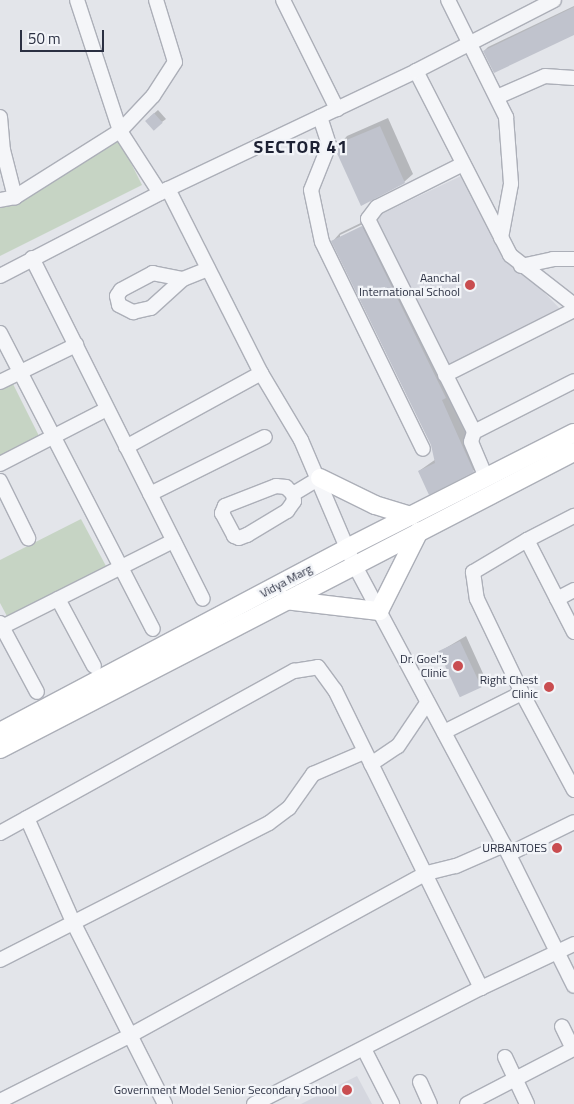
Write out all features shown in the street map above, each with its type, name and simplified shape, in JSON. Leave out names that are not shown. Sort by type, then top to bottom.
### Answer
[{"type":"main road","name":"Vidya Marg","points":[[414,524],[486,478],[574,433]]},
{"type":"main road","name":"Vidya Marg","points":[[0,732],[414,524],[574,452]]},
{"type":"main road","points":[[285,600],[379,611],[414,524],[320,478]]},
{"type":"main road","name":"Vidya Marg","points":[[0,749],[285,600],[350,556]]},
{"type":"street","points":[[77,0],[120,131],[164,191],[208,269],[261,373],[320,478],[350,556],[506,850],[574,986]]},
{"type":"street","points":[[0,200],[15,197],[120,131],[153,96],[175,62],[156,0]]},
{"type":"street","points":[[283,0],[338,109]]},
{"type":"street","points":[[448,0],[497,97],[509,132],[510,203],[501,238]]},
{"type":"street","points":[[0,276],[164,191],[416,71],[554,0]]},
{"type":"street","points":[[416,71],[501,238],[521,266],[574,305]]},
{"type":"street","points":[[497,97],[545,76],[574,78]]},
{"type":"street","points":[[0,116],[4,150],[15,197]]},
{"type":"street","points":[[320,118],[329,145],[311,190],[322,242],[423,449]]},
{"type":"street","points":[[463,164],[377,207],[368,219],[474,432],[471,442],[486,478]]},
{"type":"street","points":[[32,258],[203,600]]},
{"type":"street","points":[[521,266],[553,259],[574,259]]},
{"type":"street","points":[[183,279],[208,269]]},
{"type":"street","points":[[445,375],[574,310]]},
{"type":"street","points":[[0,333],[153,629]]},
{"type":"street","points":[[0,382],[76,345]]},
{"type":"street","points":[[126,447],[261,373]]},
{"type":"street","points":[[474,432],[574,381]]},
{"type":"street","points":[[0,464],[107,409]]},
{"type":"street","points":[[150,494],[265,437]]},
{"type":"street","points":[[292,494],[320,478]]},
{"type":"street","points":[[0,481],[28,538]]},
{"type":"street","points":[[276,486],[286,487],[292,494],[294,501],[287,511],[239,538],[234,536],[222,513],[225,506],[276,486]]},
{"type":"street","points":[[574,516],[479,567],[471,577],[477,599],[522,693],[574,790]]},
{"type":"street","points":[[527,540],[574,632]]},
{"type":"street","points":[[37,692],[1,626],[121,569],[173,541]]},
{"type":"street","points":[[557,599],[574,590]]},
{"type":"street","points":[[58,599],[94,666]]},
{"type":"street","points":[[0,833],[302,668],[318,667],[327,676],[427,873],[481,988]]},
{"type":"street","points":[[444,732],[522,693]]},
{"type":"street","points":[[0,960],[269,824],[288,808],[313,774],[367,758],[380,760],[404,738],[427,702]]},
{"type":"street","points":[[27,818],[73,922],[165,1104]]},
{"type":"street","points":[[0,1101],[129,1036],[427,873],[506,850],[574,822]]},
{"type":"street","points":[[254,1104],[481,988],[574,944]]},
{"type":"street","points":[[467,1104],[573,1049],[562,1026]]},
{"type":"street","points":[[364,1049],[392,1104]]},
{"type":"street","points":[[505,1057],[527,1104]]},
{"type":"street","points":[[420,1082],[430,1104]]},
{"type":"shaded area","name":"Aanchal International School","points":[[463,175],[514,261],[561,310],[445,368],[369,220]]},
{"type":"shaded area","name":"Government Model Senior Secondary School","points":[[357,1076],[372,1104],[301,1104]]},
{"type":"green space","points":[[114,129],[142,185],[0,256],[0,201]]},
{"type":"green space","points":[[11,380],[41,440],[0,460],[0,386]]},
{"type":"green space","points":[[81,519],[107,568],[8,618],[0,603],[0,560]]},
{"type":"building","points":[[574,7],[574,35],[494,73],[483,51]]},
{"type":"building","points":[[154,113],[163,123],[154,131],[145,121]]},
{"type":"building","points":[[380,126],[405,183],[361,206],[336,151],[337,144]]},
{"type":"building","points":[[362,226],[446,398],[442,400],[474,472],[429,495],[418,471],[435,463],[431,445],[331,241]]},
{"type":"building","points":[[460,641],[482,687],[460,697],[438,651]]},
{"type":"place","name":"Aanchal International School","points":[[470,285]]},
{"type":"place","name":"Dr. Goel's Clinic","points":[[458,666]]},
{"type":"place","name":"Right Chest Clinic","points":[[549,687]]},
{"type":"place","name":"URBANTOES","points":[[557,848]]},
{"type":"place","name":"Government Model Senior Secondary School","points":[[347,1090]]},
{"type":"district","name":"SECTOR 41","points":[[301,147]]}]
